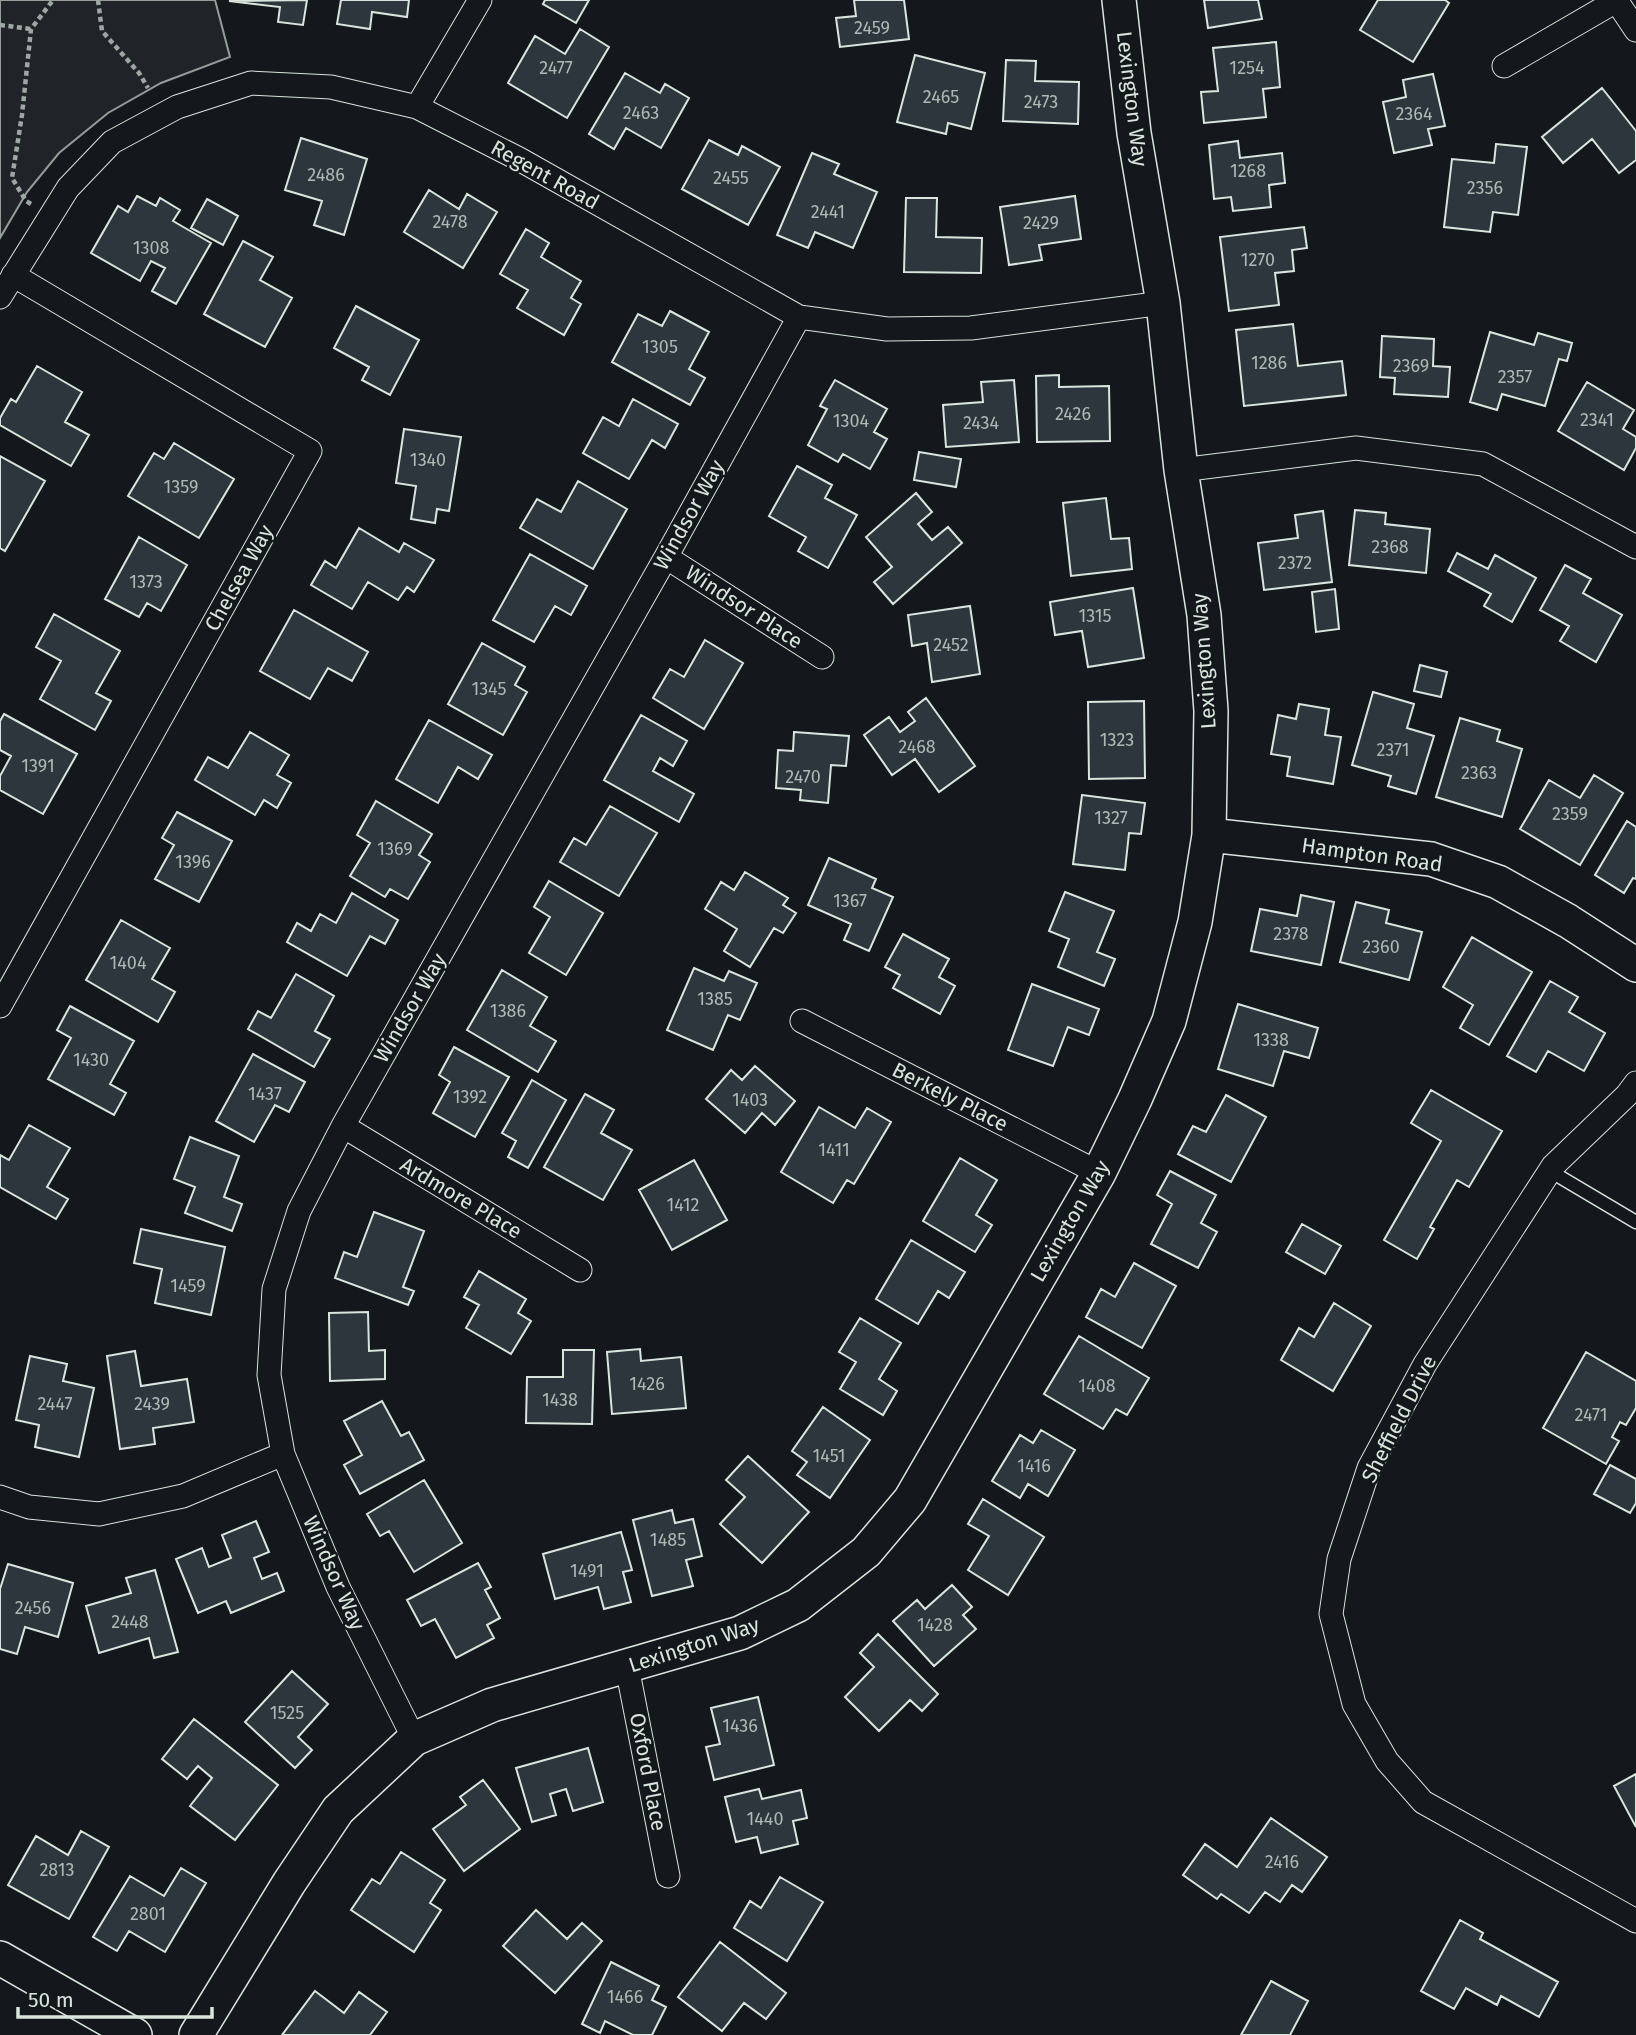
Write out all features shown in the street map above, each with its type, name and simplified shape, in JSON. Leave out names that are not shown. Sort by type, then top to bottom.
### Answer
[{"type":"street","points":[[417,107],[480,0]]},
{"type":"street","name":"Lexington Way","points":[[196,2035],[289,1883],[338,1810],[414,1739],[492,1705],[740,1633],[798,1605],[866,1552],[909,1500],[1099,1173],[1135,1100],[1169,1021],[1195,922],[1209,835],[1211,712],[1203,615],[1181,470],[1163,303],[1135,133],[1119,0]]},
{"type":"street","points":[[1504,66],[1616,0],[1636,30]]},
{"type":"street","name":"Regent Road","points":[[0,297],[68,188],[112,142],[177,107],[251,83],[331,87],[417,107],[519,159],[799,317],[887,330],[971,328],[1163,303]]},
{"type":"street","name":"Chelsea Way","points":[[0,1006],[310,451],[13,275]]},
{"type":"street","name":"Windsor Way","points":[[414,1739],[338,1587],[283,1454],[269,1375],[274,1289],[299,1211],[342,1126],[666,557],[799,317]]},
{"type":"street","points":[[1181,470],[1356,448],[1483,464],[1636,547]]},
{"type":"street","name":"Windsor Place","points":[[666,557],[822,657]]},
{"type":"street","name":"Hampton Road","points":[[1209,835],[1431,859],[1498,882],[1568,921],[1636,965]]},
{"type":"street","name":"Berkely Place","points":[[802,1021],[1099,1173]]},
{"type":"street","name":"Sheffield Drive","points":[[1636,1083],[1550,1171],[1425,1364],[1369,1468],[1339,1559],[1331,1614],[1354,1704],[1387,1761],[1423,1802],[1636,1921]]},
{"type":"street","name":"Ardmore Place","points":[[342,1126],[580,1270]]},
{"type":"street","points":[[0,1497],[29,1507],[99,1514],[183,1496],[283,1454]]},
{"type":"street","name":"Oxford Place","points":[[628,1667],[668,1876]]},
{"type":"street","points":[[0,1958],[135,2035]]},
{"type":"lane","points":[[1550,1171],[1636,1222]]},
{"type":"path","points":[[26,201],[12,178],[31,29],[53,0]]},
{"type":"path","points":[[98,0],[102,31],[139,73],[148,88]]},
{"type":"path","points":[[0,25],[31,29]]},
{"type":"shaded area","points":[[0,0],[215,0],[230,57],[161,83],[108,113],[59,153],[27,192],[0,238]]},
{"type":"building","points":[[307,0],[303,25],[278,22],[280,7],[229,1]]},
{"type":"building","points":[[341,0],[409,0],[407,17],[372,12],[370,29],[337,24]]},
{"type":"building","points":[[545,0],[589,0],[576,23],[543,4]]},
{"type":"building","points":[[854,0],[904,0],[909,39],[840,47],[836,18],[856,16]]},
{"type":"building","points":[[1204,0],[1258,0],[1262,19],[1208,28]]},
{"type":"building","points":[[1378,0],[1445,0],[1449,3],[1413,62],[1360,30]]},
{"type":"building","points":[[580,29],[609,47],[567,118],[508,83],[535,36],[565,54]]},
{"type":"building","points":[[1276,42],[1280,87],[1263,89],[1266,117],[1204,123],[1201,92],[1218,91],[1213,48]]},
{"type":"building","points":[[915,55],[985,73],[971,129],[948,123],[946,134],[897,122]]},
{"type":"building","points":[[1006,60],[1036,61],[1035,81],[1079,82],[1078,124],[1003,121]]},
{"type":"building","points":[[625,73],[660,93],[665,84],[689,98],[661,148],[626,128],[614,149],[589,134]]},
{"type":"building","points":[[1433,74],[1445,126],[1428,129],[1432,145],[1394,153],[1383,102],[1406,97],[1403,80]]},
{"type":"building","points":[[1602,88],[1636,131],[1636,160],[1619,173],[1592,139],[1563,163],[1542,137]]},
{"type":"building","points":[[301,138],[367,159],[344,235],[314,225],[322,201],[285,190]]},
{"type":"building","points":[[709,140],[738,155],[742,146],[780,167],[748,225],[682,189]]},
{"type":"building","points":[[1238,141],[1240,158],[1282,153],[1285,183],[1269,185],[1271,207],[1233,211],[1231,197],[1214,199],[1209,145]]},
{"type":"building","points":[[1496,144],[1527,147],[1518,215],[1493,212],[1490,232],[1444,227],[1452,159],[1494,163]]},
{"type":"building","points":[[812,153],[839,164],[834,174],[877,192],[853,248],[815,232],[808,248],[777,235]]},
{"type":"building","points":[[429,190],[459,209],[467,194],[497,212],[463,268],[404,232]]},
{"type":"building","points":[[137,196],[156,206],[160,198],[180,210],[173,221],[211,243],[176,304],[152,291],[165,268],[151,261],[140,281],[91,253],[118,206],[128,212]]},
{"type":"building","points":[[1075,196],[1081,239],[1039,245],[1042,260],[1009,265],[1000,207]]},
{"type":"building","points":[[906,198],[937,198],[936,237],[982,238],[981,273],[904,272]]},
{"type":"building","points":[[207,199],[238,216],[223,245],[191,228]]},
{"type":"building","points":[[1304,227],[1307,248],[1292,250],[1294,271],[1275,273],[1279,305],[1229,311],[1220,237]]},
{"type":"building","points":[[526,229],[549,243],[541,257],[581,281],[571,298],[581,304],[564,335],[517,308],[528,290],[500,274]]},
{"type":"building","points":[[243,241],[273,257],[260,280],[292,298],[265,347],[204,314]]},
{"type":"building","points":[[356,306],[419,340],[390,395],[362,380],[369,367],[334,348]]},
{"type":"building","points":[[670,311],[709,332],[689,369],[705,378],[690,405],[612,362],[638,314],[662,326]]},
{"type":"building","points":[[1293,324],[1298,366],[1342,361],[1346,395],[1244,406],[1236,330]]},
{"type":"building","points":[[1490,332],[1534,345],[1538,333],[1572,343],[1567,361],[1559,359],[1545,406],[1502,394],[1497,410],[1470,402]]},
{"type":"building","points":[[1382,336],[1434,339],[1433,366],[1450,367],[1448,397],[1394,394],[1395,378],[1380,377]]},
{"type":"building","points":[[37,366],[82,392],[65,422],[89,435],[71,466],[0,425],[0,418],[11,399],[16,402]]},
{"type":"building","points":[[1059,375],[1059,387],[1109,386],[1110,441],[1037,442],[1036,376]]},
{"type":"building","points":[[835,380],[887,409],[874,432],[887,439],[870,469],[843,454],[838,462],[808,445],[827,409],[820,406]]},
{"type":"building","points":[[1014,380],[1019,442],[946,447],[943,405],[983,402],[981,382]]},
{"type":"building","points":[[1587,382],[1634,410],[1623,429],[1636,437],[1636,448],[1624,470],[1558,431]]},
{"type":"building","points":[[633,399],[678,424],[665,448],[652,440],[629,479],[583,453],[603,417],[619,426]]},
{"type":"building","points":[[404,429],[461,437],[449,511],[437,509],[435,523],[411,519],[416,486],[396,483]]},
{"type":"building","points":[[174,443],[234,479],[199,538],[128,496],[154,453],[164,459]]},
{"type":"building","points":[[919,452],[961,459],[956,487],[914,480]]},
{"type":"building","points":[[0,456],[45,481],[5,551],[0,548]]},
{"type":"building","points":[[797,466],[832,485],[825,498],[857,515],[828,568],[798,551],[806,537],[769,516]]},
{"type":"building","points":[[578,481],[627,509],[593,569],[520,528],[537,499],[561,512]]},
{"type":"building","points":[[916,493],[932,512],[918,524],[932,540],[948,527],[962,543],[893,604],[874,582],[892,567],[866,537]]},
{"type":"building","points":[[1106,498],[1111,539],[1129,538],[1132,569],[1071,576],[1063,503]]},
{"type":"building","points":[[1355,510],[1386,513],[1385,524],[1430,529],[1426,573],[1349,565]]},
{"type":"building","points":[[1323,511],[1332,582],[1264,590],[1258,543],[1298,538],[1295,515]]},
{"type":"building","points":[[359,528],[399,552],[404,543],[434,560],[414,592],[407,587],[398,600],[368,582],[352,609],[311,585],[325,561],[336,568]]},
{"type":"building","points":[[139,537],[187,565],[161,611],[147,603],[139,617],[105,599]]},
{"type":"building","points":[[1457,553],[1488,569],[1495,555],[1536,578],[1512,622],[1484,606],[1491,594],[1448,571]]},
{"type":"building","points":[[530,554],[587,586],[571,615],[555,606],[534,642],[493,620]]},
{"type":"building","points":[[1565,565],[1591,579],[1583,593],[1622,615],[1596,662],[1560,641],[1569,626],[1540,610]]},
{"type":"building","points":[[1133,588],[1144,658],[1088,667],[1082,631],[1055,635],[1050,602]]},
{"type":"building","points":[[1335,589],[1339,629],[1316,632],[1312,592]]},
{"type":"building","points":[[970,606],[980,674],[932,682],[927,643],[912,646],[908,615]]},
{"type":"building","points":[[294,610],[368,652],[352,681],[328,668],[310,699],[260,671]]},
{"type":"building","points":[[54,614],[120,651],[96,693],[111,701],[95,730],[40,699],[61,661],[36,647]]},
{"type":"building","points":[[705,640],[743,663],[704,729],[653,698],[670,669],[684,677]]},
{"type":"building","points":[[482,643],[525,667],[515,685],[527,692],[503,735],[448,704]]},
{"type":"building","points":[[1420,665],[1447,672],[1441,697],[1414,691]]},
{"type":"building","points":[[1373,692],[1414,704],[1407,728],[1434,736],[1416,794],[1388,786],[1391,776],[1352,765]]},
{"type":"building","points":[[926,698],[975,766],[939,792],[915,759],[892,775],[864,735],[889,717],[900,732],[915,721],[908,712]]},
{"type":"building","points":[[1144,701],[1145,778],[1089,779],[1088,702]]},
{"type":"building","points":[[1299,704],[1329,709],[1325,735],[1341,737],[1333,784],[1287,776],[1290,757],[1271,754],[1278,715],[1296,719]]},
{"type":"building","points":[[4,714],[77,754],[43,814],[0,790],[0,776],[11,756],[0,750],[0,721]]},
{"type":"building","points":[[641,715],[687,741],[673,766],[660,758],[653,771],[694,794],[679,822],[604,780]]},
{"type":"building","points":[[1460,718],[1500,730],[1497,741],[1522,749],[1502,817],[1436,797]]},
{"type":"building","points":[[429,720],[492,755],[478,779],[458,767],[438,803],[396,779]]},
{"type":"building","points":[[250,732],[289,755],[277,775],[291,783],[277,808],[264,800],[255,815],[195,780],[208,757],[228,768]]},
{"type":"building","points":[[794,732],[849,736],[846,766],[831,765],[828,803],[800,800],[801,790],[776,788],[778,750],[793,751]]},
{"type":"building","points":[[1594,775],[1623,793],[1580,865],[1520,829],[1549,780],[1580,798]]},
{"type":"building","points":[[1082,795],[1145,803],[1141,834],[1129,833],[1125,870],[1073,864]]},
{"type":"building","points":[[376,801],[432,834],[419,855],[430,862],[408,899],[390,889],[385,897],[350,876],[370,843],[357,835]]},
{"type":"building","points":[[610,806],[657,833],[619,896],[560,862],[574,838],[586,845]]},
{"type":"building","points":[[177,812],[232,841],[199,902],[155,879],[174,845],[162,838]]},
{"type":"building","points":[[1627,821],[1636,827],[1636,879],[1633,878],[1624,893],[1595,875]]},
{"type":"building","points":[[829,858],[876,879],[872,888],[893,897],[869,951],[844,940],[851,924],[808,905]]},
{"type":"building","points":[[745,872],[788,898],[783,905],[796,913],[783,933],[774,928],[750,967],[724,951],[737,929],[705,909],[721,882],[734,890]]},
{"type":"building","points":[[549,881],[603,913],[566,975],[529,953],[550,917],[534,907]]},
{"type":"building","points":[[1065,892],[1114,911],[1097,952],[1115,959],[1104,986],[1058,967],[1069,939],[1049,931]]},
{"type":"building","points":[[352,893],[398,920],[385,944],[370,936],[347,976],[287,942],[297,923],[311,931],[320,914],[336,923]]},
{"type":"building","points":[[1301,895],[1334,902],[1321,965],[1251,951],[1260,909],[1297,916]]},
{"type":"building","points":[[1356,902],[1389,910],[1386,923],[1422,932],[1409,980],[1340,962]]},
{"type":"building","points":[[121,920],[170,948],[152,979],[175,992],[158,1022],[86,980]]},
{"type":"building","points":[[903,934],[949,959],[939,977],[955,986],[940,1014],[893,988],[900,975],[885,967]]},
{"type":"building","points":[[1472,937],[1532,972],[1489,1045],[1460,1028],[1473,1005],[1443,987]]},
{"type":"building","points":[[694,968],[724,981],[729,971],[757,983],[740,1020],[728,1015],[713,1050],[667,1030]]},
{"type":"building","points":[[502,970],[547,997],[530,1026],[556,1041],[538,1072],[467,1030]]},
{"type":"building","points":[[296,974],[334,996],[315,1031],[330,1039],[314,1067],[248,1029],[258,1011],[271,1018]]},
{"type":"building","points":[[1550,981],[1578,997],[1569,1012],[1605,1033],[1584,1071],[1548,1051],[1536,1072],[1507,1056]]},
{"type":"building","points":[[1032,984],[1099,1009],[1089,1035],[1068,1027],[1053,1066],[1008,1050]]},
{"type":"building","points":[[1238,1004],[1318,1028],[1309,1058],[1284,1051],[1273,1086],[1218,1069]]},
{"type":"building","points":[[70,1006],[134,1041],[110,1084],[126,1093],[114,1115],[48,1079],[71,1038],[57,1030]]},
{"type":"building","points":[[454,1047],[509,1077],[475,1137],[433,1113],[450,1082],[439,1075]]},
{"type":"building","points":[[253,1054],[305,1082],[289,1112],[275,1105],[254,1142],[216,1121]]},
{"type":"building","points":[[755,1066],[795,1101],[775,1125],[762,1113],[745,1133],[706,1099],[731,1070],[742,1080]]},
{"type":"building","points":[[532,1080],[566,1100],[528,1168],[508,1157],[516,1141],[502,1133]]},
{"type":"building","points":[[1431,1090],[1502,1131],[1469,1187],[1457,1180],[1430,1227],[1434,1229],[1417,1259],[1384,1240],[1441,1141],[1411,1123]]},
{"type":"building","points":[[585,1094],[614,1110],[601,1133],[632,1150],[603,1200],[544,1167]]},
{"type":"building","points":[[1226,1095],[1266,1117],[1231,1182],[1178,1154],[1193,1126],[1206,1132]]},
{"type":"building","points":[[819,1107],[855,1128],[867,1108],[891,1122],[854,1184],[847,1180],[833,1203],[781,1172]]},
{"type":"building","points":[[29,1125],[70,1148],[47,1187],[68,1199],[56,1219],[0,1187],[0,1155],[9,1160]]},
{"type":"building","points":[[190,1137],[239,1156],[224,1197],[242,1204],[232,1231],[185,1213],[195,1187],[174,1179]]},
{"type":"building","points":[[960,1158],[997,1180],[976,1215],[992,1225],[975,1252],[923,1221]]},
{"type":"building","points":[[694,1160],[727,1220],[672,1250],[639,1190]]},
{"type":"building","points":[[1170,1171],[1216,1195],[1201,1223],[1217,1232],[1198,1268],[1151,1244],[1172,1204],[1157,1195]]},
{"type":"building","points":[[374,1212],[424,1231],[403,1287],[414,1291],[408,1305],[335,1278],[344,1252],[357,1257]]},
{"type":"building","points":[[1302,1224],[1341,1246],[1325,1274],[1286,1252]]},
{"type":"building","points":[[141,1229],[225,1247],[211,1315],[155,1303],[162,1269],[134,1263]]},
{"type":"building","points":[[911,1240],[965,1272],[949,1298],[938,1291],[918,1324],[876,1299]]},
{"type":"building","points":[[1134,1263],[1176,1286],[1142,1348],[1086,1317],[1101,1289],[1115,1297]]},
{"type":"building","points":[[479,1271],[526,1299],[518,1313],[531,1321],[511,1354],[466,1328],[479,1305],[464,1297]]},
{"type":"building","points":[[1334,1303],[1371,1326],[1333,1391],[1281,1360],[1299,1328],[1314,1337]]},
{"type":"building","points":[[368,1312],[369,1351],[385,1350],[385,1379],[330,1381],[329,1313]]},
{"type":"building","points":[[860,1318],[901,1343],[879,1379],[897,1391],[883,1415],[840,1389],[856,1362],[839,1352]]},
{"type":"building","points":[[1079,1336],[1149,1378],[1127,1415],[1116,1409],[1103,1429],[1044,1394]]},
{"type":"building","points":[[640,1349],[641,1361],[681,1357],[686,1408],[612,1414],[607,1352]]},
{"type":"building","points":[[563,1350],[594,1350],[592,1424],[526,1423],[527,1377],[563,1377]]},
{"type":"building","points":[[135,1351],[141,1386],[187,1379],[194,1422],[153,1428],[155,1444],[120,1449],[107,1356]]},
{"type":"building","points":[[1586,1352],[1636,1381],[1636,1408],[1626,1425],[1620,1422],[1612,1437],[1619,1441],[1606,1464],[1543,1428]]},
{"type":"building","points":[[30,1356],[67,1364],[63,1381],[94,1388],[79,1457],[35,1447],[39,1425],[16,1420]]},
{"type":"building","points":[[382,1401],[401,1436],[409,1432],[424,1460],[360,1494],[344,1465],[362,1455],[344,1421]]},
{"type":"building","points":[[823,1407],[870,1440],[830,1498],[797,1475],[807,1462],[792,1451]]},
{"type":"building","points":[[1041,1430],[1075,1450],[1048,1496],[1028,1484],[1020,1498],[992,1481],[1020,1435],[1033,1443]]},
{"type":"building","points":[[748,1456],[809,1512],[762,1563],[720,1524],[745,1497],[726,1480]]},
{"type":"building","points":[[1610,1465],[1636,1479],[1636,1503],[1630,1513],[1594,1494]]},
{"type":"building","points":[[424,1480],[462,1543],[414,1572],[389,1531],[380,1536],[367,1514]]},
{"type":"building","points":[[983,1499],[1044,1537],[1008,1595],[968,1570],[989,1536],[968,1524]]},
{"type":"building","points":[[672,1510],[675,1523],[693,1519],[702,1556],[686,1560],[693,1586],[652,1596],[633,1520]]},
{"type":"building","points":[[256,1521],[269,1552],[254,1558],[262,1579],[277,1573],[284,1591],[231,1613],[226,1601],[198,1613],[176,1559],[202,1548],[209,1567],[231,1558],[222,1535]]},
{"type":"building","points":[[621,1532],[632,1570],[623,1572],[631,1602],[604,1609],[598,1587],[555,1599],[543,1554]]},
{"type":"building","points":[[478,1563],[491,1587],[485,1590],[500,1618],[487,1625],[494,1638],[456,1658],[435,1619],[421,1626],[407,1600]]},
{"type":"building","points":[[8,1564],[73,1583],[58,1637],[25,1627],[17,1654],[0,1649],[0,1589]]},
{"type":"building","points":[[155,1570],[178,1652],[154,1658],[149,1638],[99,1653],[86,1606],[131,1593],[126,1578]]},
{"type":"building","points":[[952,1585],[972,1607],[963,1615],[976,1629],[934,1666],[893,1621],[917,1600],[925,1609]]},
{"type":"building","points":[[878,1634],[938,1694],[922,1711],[910,1700],[879,1731],[845,1697],[874,1667],[860,1653]]},
{"type":"building","points":[[292,1671],[328,1704],[298,1737],[312,1750],[295,1768],[245,1722]]},
{"type":"building","points":[[758,1697],[774,1765],[714,1780],[706,1747],[720,1744],[711,1708]]},
{"type":"building","points":[[194,1719],[278,1785],[235,1840],[190,1806],[212,1778],[198,1766],[187,1779],[162,1759]]},
{"type":"building","points":[[588,1748],[603,1802],[573,1811],[566,1789],[550,1794],[556,1815],[532,1822],[516,1768]]},
{"type":"building","points":[[1636,1774],[1636,1827],[1614,1786]]},
{"type":"building","points":[[483,1780],[520,1829],[464,1871],[433,1829],[466,1805],[460,1797]]},
{"type":"building","points":[[759,1789],[762,1799],[801,1790],[807,1818],[793,1821],[798,1844],[761,1853],[757,1837],[736,1842],[725,1797]]},
{"type":"building","points":[[1271,1818],[1327,1857],[1302,1892],[1292,1885],[1280,1902],[1265,1892],[1249,1913],[1221,1894],[1217,1899],[1183,1875],[1205,1844],[1237,1867]]},
{"type":"building","points":[[81,1831],[109,1847],[69,1919],[8,1885],[36,1836],[68,1855]]},
{"type":"building","points":[[401,1852],[445,1880],[430,1903],[441,1910],[414,1952],[351,1910],[372,1879],[380,1884]]},
{"type":"building","points":[[181,1868],[206,1883],[165,1952],[129,1931],[117,1951],[93,1937],[130,1876],[164,1896]]},
{"type":"building","points":[[780,1877],[823,1902],[787,1961],[734,1928],[750,1901],[761,1908]]},
{"type":"building","points":[[536,1910],[567,1939],[582,1923],[602,1941],[555,1993],[503,1946]]},
{"type":"building","points":[[1460,1920],[1483,1933],[1480,1939],[1558,1982],[1539,2017],[1501,1996],[1497,2005],[1466,1988],[1454,2009],[1421,1991]]},
{"type":"building","points":[[720,1942],[786,1993],[766,2019],[744,2003],[722,2031],[678,1997]]},
{"type":"building","points":[[611,1962],[659,1986],[652,2000],[666,2007],[652,2035],[633,2035],[605,2021],[600,2033],[582,2024]]},
{"type":"building","points":[[1271,1981],[1308,2001],[1290,2035],[1241,2035]]},
{"type":"building","points":[[315,1991],[344,2013],[359,1992],[387,2012],[370,2035],[282,2035]]}]
